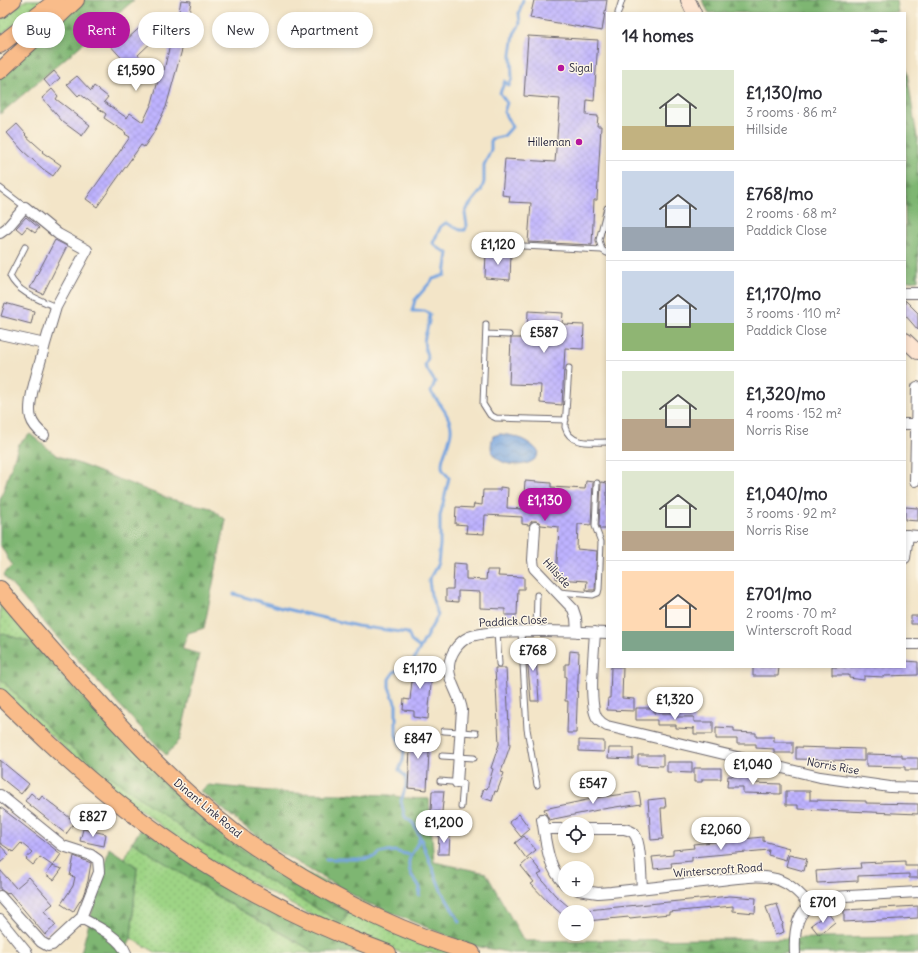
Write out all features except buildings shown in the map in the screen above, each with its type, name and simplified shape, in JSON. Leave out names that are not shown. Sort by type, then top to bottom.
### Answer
[{"type":"main road","points":[[0,10],[13,0]]},
{"type":"main road","points":[[0,45],[57,0]]},
{"type":"main road","points":[[0,71],[76,0]]},
{"type":"main road","points":[[688,0],[694,12]]},
{"type":"main road","points":[[906,341],[918,352]]},
{"type":"main road","name":"Dinant Link Road","points":[[0,589],[113,719],[141,748],[190,795],[235,832],[295,873],[355,907],[398,927],[472,953]]},
{"type":"main road","points":[[0,696],[88,778],[173,843],[242,886],[276,904],[344,936],[388,953]]},
{"type":"street","points":[[0,233],[7,228],[24,207],[58,234],[87,250],[56,307],[30,405],[31,417],[35,427],[44,436]]},
{"type":"street","points":[[906,293],[918,293]]},
{"type":"street","points":[[0,334],[45,344]]},
{"type":"street","points":[[915,481],[917,387]]},
{"type":"street","points":[[906,424],[917,424]]},
{"type":"street","name":"Hillside","points":[[535,527],[533,564],[537,572],[570,604],[575,612],[577,632]]},
{"type":"street","points":[[906,553],[910,535]]},
{"type":"street","name":"Paddick Close","points":[[457,783],[462,710],[450,676],[449,667],[452,654],[459,645],[475,635],[497,632],[536,631],[606,633]]},
{"type":"street","name":"Norris Rise","points":[[595,632],[593,704],[597,717],[607,726],[820,777],[882,786],[918,788]]},
{"type":"street","points":[[906,644],[918,644]]},
{"type":"street","points":[[0,795],[63,846],[91,855],[98,860],[99,872],[81,918],[58,940],[52,945],[48,946],[41,942],[0,896]]},
{"type":"street","points":[[542,819],[552,864],[558,876]]},
{"type":"street","points":[[544,829],[558,829]]},
{"type":"street","points":[[594,829],[624,829],[633,832],[638,842],[642,888]]},
{"type":"street","name":"Winterscroft Road","points":[[594,892],[764,877],[778,880],[790,885],[810,905]]},
{"type":"street","points":[[795,953],[794,939],[796,928],[801,916],[810,905],[822,899],[838,896],[918,892]]},
{"type":"street","points":[[81,918],[98,926],[123,945],[126,953]]},
{"type":"street","points":[[1,924],[27,953]]},
{"type":"lane","points":[[618,12],[622,0]]},
{"type":"lane","points":[[0,188],[24,207]]},
{"type":"lane","points":[[605,251],[599,240],[606,212]]},
{"type":"lane","points":[[523,246],[605,251]]},
{"type":"lane","points":[[25,247],[10,276],[13,282],[32,297],[56,307]]},
{"type":"lane","points":[[486,324],[483,399],[484,408],[490,415],[496,418],[566,420]]},
{"type":"lane","points":[[486,334],[509,334]]},
{"type":"lane","points":[[569,368],[566,420],[567,432],[573,439],[579,441],[606,442]]},
{"type":"lane","points":[[558,592],[593,595],[598,593],[600,589],[601,542],[596,526],[597,483]]},
{"type":"lane","points":[[536,631],[537,596]]},
{"type":"lane","points":[[521,631],[528,729],[537,785]]},
{"type":"lane","points":[[497,632],[499,664]]},
{"type":"lane","points":[[444,731],[476,733]]},
{"type":"lane","points":[[442,756],[474,758]]},
{"type":"lane","points":[[440,781],[463,783],[461,808]]},
{"type":"green space","points":[[26,0],[46,0],[31,12],[12,12],[12,27],[0,36],[0,20]]},
{"type":"green space","points":[[82,0],[134,0],[120,12],[73,12],[73,48],[78,48],[0,114],[0,76],[30,48],[65,48],[65,16]]},
{"type":"green space","points":[[702,0],[896,0],[898,12],[708,12]]},
{"type":"green space","points":[[906,67],[918,144],[918,280],[906,281]]},
{"type":"green space","points":[[30,434],[56,455],[170,499],[211,508],[226,520],[204,628],[188,633],[182,649],[199,654],[180,740],[166,755],[64,645],[3,575],[12,566],[0,544],[0,500],[19,444]]},
{"type":"green space","points":[[0,597],[215,823],[455,953],[402,953],[366,940],[311,915],[198,853],[95,776],[0,687],[0,678],[58,738],[342,923],[349,913],[241,850],[150,771],[85,702],[33,643],[0,633]]},
{"type":"green space","points":[[0,633],[33,643],[85,702],[150,771],[241,850],[349,913],[342,923],[199,841],[58,738],[0,678]]},
{"type":"green space","points":[[208,785],[290,793],[390,795],[405,798],[429,799],[434,862],[486,873],[524,941],[918,937],[918,953],[512,953],[470,945],[365,902],[272,848],[200,791]]},
{"type":"green space","points":[[141,829],[370,953],[316,953],[225,901],[132,842]]},
{"type":"green space","points":[[132,842],[225,901],[316,953],[157,953],[131,938],[137,867],[124,858]]},
{"type":"green space","points":[[109,848],[137,867],[131,938],[125,953],[81,953]]},
{"type":"water","points":[[500,434],[516,437],[526,441],[539,452],[536,458],[531,462],[516,465],[501,461],[492,452],[491,448],[493,436]]},
{"type":"waterway","points":[[460,922],[441,890],[413,823],[405,817],[401,801],[406,786],[406,777],[399,770],[404,752],[396,735],[396,705],[389,687],[389,679],[394,672],[412,663],[438,615],[431,595],[429,580],[438,563],[440,545],[440,516],[449,478],[443,470],[442,461],[450,438],[450,422],[446,413],[431,392],[435,382],[425,366],[428,358],[425,351],[424,340],[430,314],[425,311],[412,311],[415,300],[433,279],[445,275],[448,253],[438,248],[433,243],[441,226],[446,223],[460,230],[465,230],[467,225],[465,214],[468,207],[481,191],[484,182],[484,165],[491,150],[491,139],[504,136],[512,127],[504,112],[507,103],[500,93],[505,81],[509,86],[512,78],[511,54],[514,34],[520,24],[519,13],[523,0]]},
{"type":"waterway","points":[[234,594],[282,608],[357,626],[408,633],[411,641],[420,648]]},
{"type":"waterway","points":[[419,895],[420,887],[410,872],[409,859],[420,837]]},
{"type":"waterway","points":[[326,859],[364,859],[376,857],[380,853],[394,851],[410,855]]},
{"type":"place","name":"Sigal","points":[[561,68]]},
{"type":"place","name":"Hilleman","points":[[579,142]]}]
